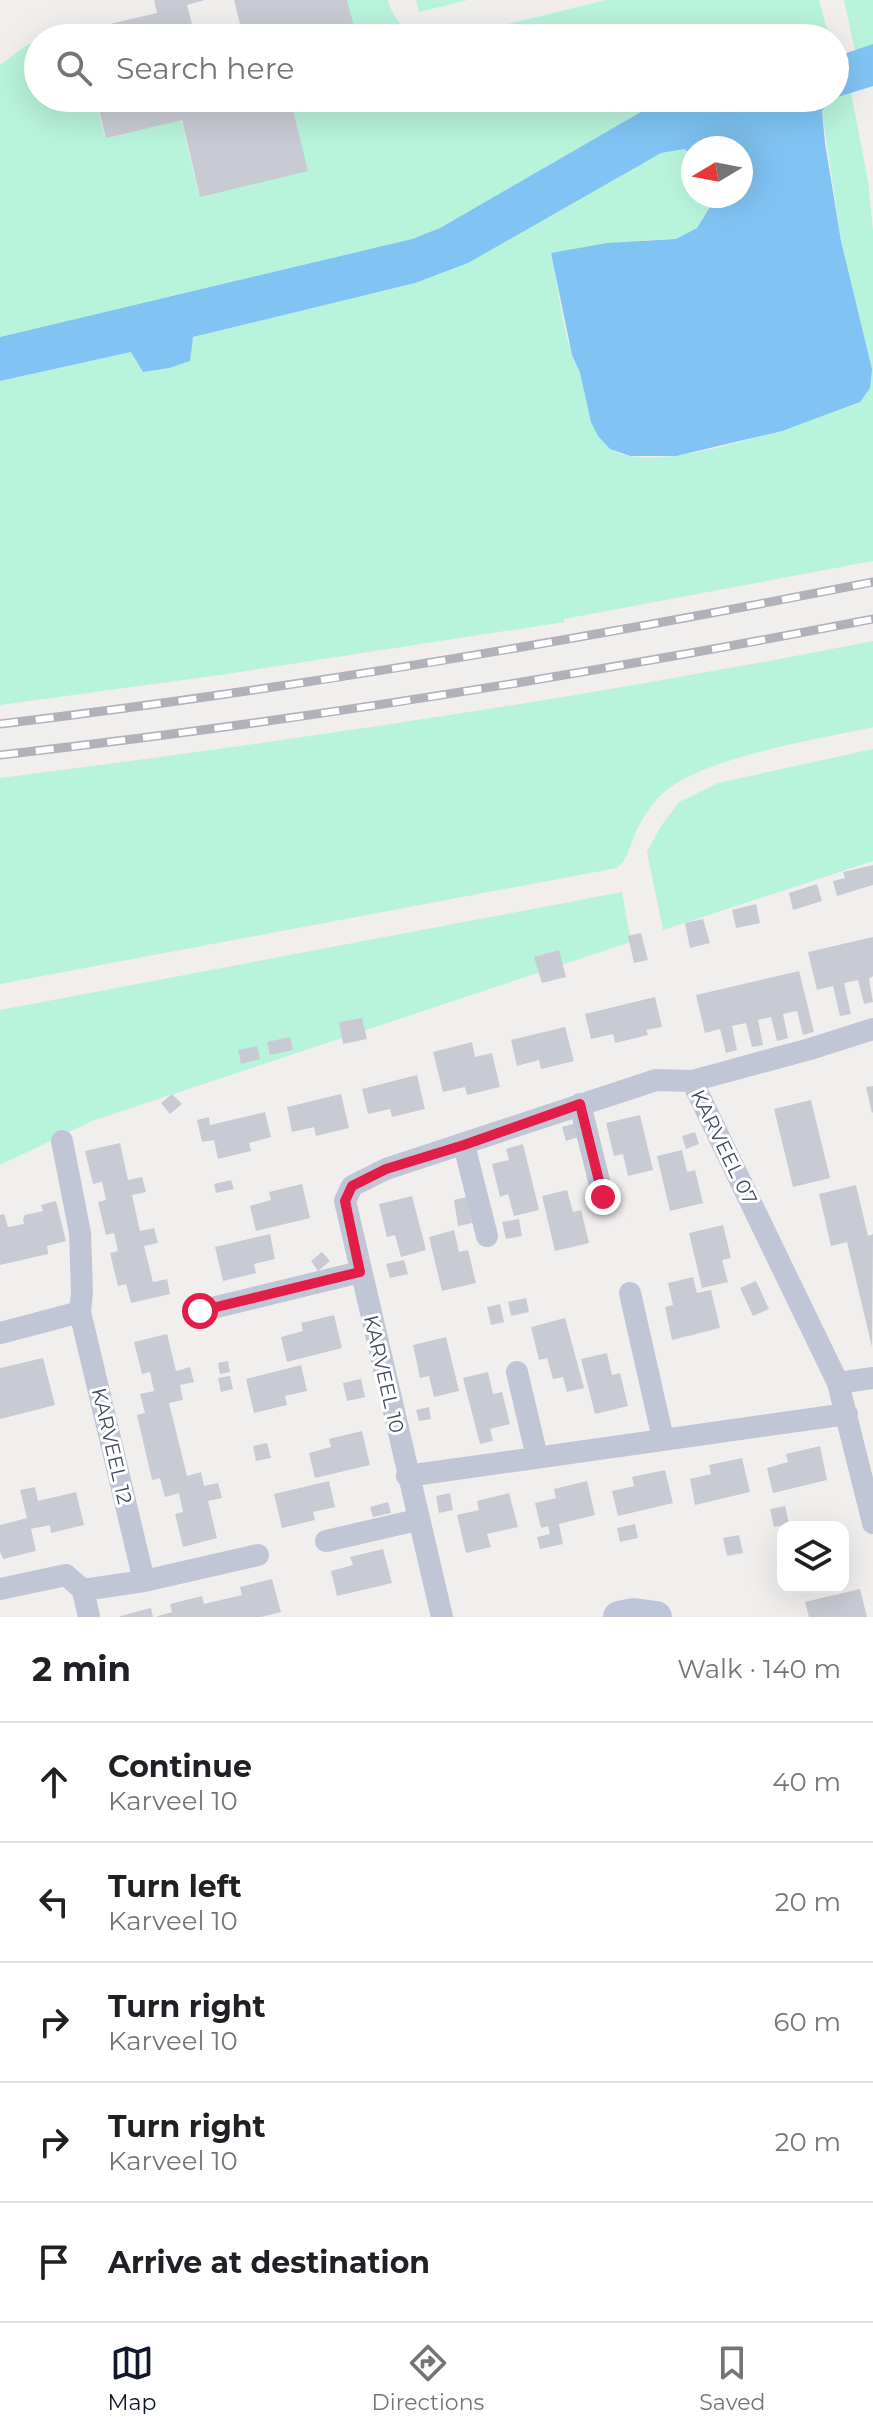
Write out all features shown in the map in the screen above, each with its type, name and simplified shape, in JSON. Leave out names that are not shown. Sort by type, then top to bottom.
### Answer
[{"type":"street","name":"KARVEEL 07","points":[[873,1029],[692,1081],[838,1383],[873,1523]]},
{"type":"street","name":"KARVEEL 10","points":[[442,1617],[345,1201],[352,1186],[386,1169],[656,1080],[692,1081]]},
{"type":"street","points":[[580,1104],[603,1197]]},
{"type":"street","name":"KARVEEL 12","points":[[62,1141],[80,1233],[80,1312],[144,1581]]},
{"type":"street","points":[[464,1145],[487,1236]]},
{"type":"street","points":[[200,1311],[360,1272]]},
{"type":"street","points":[[630,1293],[663,1439]]},
{"type":"street","points":[[0,1333],[80,1312]]},
{"type":"street","points":[[517,1372],[537,1457]]},
{"type":"street","points":[[838,1383],[873,1378]]},
{"type":"street","points":[[407,1476],[847,1414]]},
{"type":"street","points":[[326,1541],[417,1520]]},
{"type":"street","points":[[83,1590],[144,1581],[258,1555]]},
{"type":"street","points":[[0,1589],[66,1575],[83,1590],[89,1617]]},
{"type":"street","points":[[619,1617],[634,1614],[656,1617]]},
{"type":"green space","points":[[345,0],[388,0],[401,24],[351,24]]},
{"type":"green space","points":[[416,0],[468,0],[419,12]]},
{"type":"green space","points":[[606,0],[819,0],[825,24],[508,24]]},
{"type":"green space","points":[[844,0],[873,0],[873,44],[855,51]]},
{"type":"green space","points":[[24,47],[24,112],[99,112],[105,137],[181,119],[199,195],[306,170],[292,112],[641,112],[440,228],[412,239],[0,337],[0,65]]},
{"type":"green space","points":[[851,92],[868,181],[873,231],[873,561],[564,619],[564,622],[0,705],[0,381],[415,283],[661,153],[681,149],[681,208],[709,208],[697,228],[676,239],[551,253],[569,343],[590,413],[607,445],[626,455],[655,457],[691,453],[770,433],[860,402],[872,369],[841,241],[822,112],[849,112]]},
{"type":"green space","points":[[873,641],[873,727],[758,752],[727,761],[675,784],[648,810],[627,855],[617,868],[0,984],[0,778],[438,717]]},
{"type":"green space","points":[[873,749],[873,861],[663,930],[647,852],[679,802],[718,783]]},
{"type":"green space","points":[[622,892],[631,942],[92,1121],[0,1165],[0,1010]]},
{"type":"water","points":[[873,44],[873,86],[849,94],[849,52]]},
{"type":"water","points":[[641,112],[822,112],[841,241],[872,369],[870,388],[860,402],[782,431],[676,456],[630,456],[610,449],[591,422],[580,373],[572,355],[551,253],[607,243],[676,239],[697,228],[709,208],[753,208],[753,136],[681,136],[681,150],[661,153],[468,263],[415,283],[193,337],[190,361],[169,368],[143,372],[131,352],[0,381],[0,337],[412,239],[440,228]]},
{"type":"building","points":[[154,0],[205,0],[187,5],[192,24],[110,24],[157,13]]},
{"type":"building","points":[[234,0],[347,0],[353,24],[240,24]]},
{"type":"building","points":[[100,112],[293,112],[308,171],[200,197],[182,120],[106,138]]},
{"type":"building","points":[[873,865],[873,885],[837,896],[833,881],[845,878],[843,872]]},
{"type":"building","points":[[817,884],[822,901],[793,910],[789,893]]},
{"type":"building","points":[[756,904],[760,923],[736,928],[732,910]]},
{"type":"building","points":[[703,919],[710,943],[690,948],[685,923]]},
{"type":"building","points":[[641,933],[648,960],[634,963],[628,936]]},
{"type":"building","points":[[873,937],[873,976],[869,979],[873,1002],[864,1004],[858,980],[844,983],[851,1014],[840,1016],[833,986],[817,990],[808,952]]},
{"type":"building","points":[[559,950],[566,977],[542,983],[534,957]]},
{"type":"building","points":[[799,971],[814,1032],[803,1035],[797,1011],[783,1014],[788,1038],[777,1041],[771,1017],[758,1020],[763,1045],[752,1047],[746,1023],[732,1026],[737,1050],[726,1053],[720,1029],[705,1033],[696,995]]},
{"type":"building","points":[[655,997],[662,1027],[646,1030],[648,1035],[615,1043],[613,1034],[591,1039],[585,1014]]},
{"type":"building","points":[[362,1018],[367,1039],[343,1044],[339,1022]]},
{"type":"building","points":[[565,1027],[574,1061],[541,1069],[539,1060],[517,1066],[511,1040]]},
{"type":"building","points":[[290,1037],[293,1050],[270,1055],[267,1042]]},
{"type":"building","points":[[472,1042],[475,1057],[492,1053],[500,1087],[467,1095],[465,1087],[443,1092],[433,1052]]},
{"type":"building","points":[[257,1046],[260,1059],[241,1064],[238,1050]]},
{"type":"building","points":[[417,1075],[425,1109],[392,1117],[390,1109],[368,1114],[362,1089]]},
{"type":"building","points":[[873,1086],[873,1112],[872,1113],[866,1087]]},
{"type":"building","points":[[172,1094],[182,1104],[170,1114],[161,1103]]},
{"type":"building","points":[[341,1094],[349,1128],[316,1136],[314,1127],[292,1132],[287,1107]]},
{"type":"building","points":[[811,1100],[830,1178],[793,1187],[774,1109]]},
{"type":"building","points":[[265,1112],[271,1137],[249,1143],[251,1151],[218,1159],[214,1140],[202,1142],[197,1120],[209,1117],[210,1125]]},
{"type":"building","points":[[640,1115],[653,1170],[628,1176],[623,1154],[614,1156],[606,1123]]},
{"type":"building","points":[[576,1123],[578,1137],[566,1141],[562,1127]]},
{"type":"building","points":[[695,1132],[699,1144],[686,1149],[682,1136]]},
{"type":"building","points":[[120,1143],[128,1180],[142,1177],[146,1192],[132,1195],[140,1231],[154,1228],[158,1243],[144,1246],[153,1282],[167,1279],[170,1294],[131,1303],[126,1284],[118,1286],[110,1253],[118,1251],[114,1233],[106,1235],[98,1202],[106,1200],[102,1182],[93,1184],[85,1151]]},
{"type":"building","points":[[523,1144],[539,1210],[514,1216],[508,1194],[500,1197],[492,1164],[509,1160],[506,1149]]},
{"type":"building","points":[[682,1150],[687,1172],[695,1170],[703,1203],[670,1211],[657,1156]]},
{"type":"building","points":[[231,1180],[234,1189],[216,1193],[214,1184]]},
{"type":"building","points":[[302,1184],[310,1218],[256,1231],[250,1206],[271,1200],[269,1192]]},
{"type":"building","points":[[856,1185],[868,1236],[873,1234],[872,1347],[847,1242],[831,1246],[819,1194]]},
{"type":"building","points":[[567,1190],[573,1212],[581,1210],[589,1243],[555,1251],[542,1196]]},
{"type":"building","points":[[412,1196],[426,1250],[401,1257],[395,1235],[387,1237],[379,1204]]},
{"type":"building","points":[[467,1197],[472,1223],[458,1226],[454,1200]]},
{"type":"building","points":[[56,1201],[66,1241],[47,1246],[48,1254],[0,1265],[0,1215],[4,1214],[8,1227],[24,1224],[25,1215],[43,1211],[41,1205]]},
{"type":"building","points":[[519,1219],[522,1236],[506,1239],[502,1222]]},
{"type":"building","points":[[723,1225],[731,1258],[722,1260],[728,1282],[702,1288],[689,1233]]},
{"type":"building","points":[[454,1230],[459,1252],[468,1250],[476,1283],[442,1291],[429,1237]]},
{"type":"building","points":[[270,1234],[275,1259],[254,1264],[256,1273],[223,1281],[215,1247]]},
{"type":"building","points":[[322,1252],[330,1261],[318,1271],[311,1261]]},
{"type":"building","points":[[404,1260],[408,1274],[390,1278],[386,1264]]},
{"type":"building","points":[[693,1277],[697,1293],[711,1290],[720,1328],[672,1340],[665,1307],[673,1305],[668,1283]]},
{"type":"building","points":[[756,1281],[769,1309],[753,1316],[740,1288]]},
{"type":"building","points":[[526,1298],[529,1312],[511,1316],[508,1302]]},
{"type":"building","points":[[500,1304],[504,1322],[491,1325],[487,1307]]},
{"type":"building","points":[[334,1315],[342,1348],[287,1362],[281,1337],[303,1331],[301,1323]]},
{"type":"building","points":[[565,1318],[584,1388],[567,1392],[563,1377],[553,1379],[547,1358],[539,1360],[531,1327]]},
{"type":"building","points":[[167,1334],[176,1371],[190,1367],[194,1382],[180,1385],[183,1400],[169,1403],[187,1476],[201,1472],[204,1486],[218,1483],[222,1498],[208,1501],[217,1538],[183,1547],[175,1514],[183,1512],[179,1493],[165,1497],[160,1478],[152,1480],[137,1415],[145,1413],[140,1394],[154,1391],[150,1372],[142,1374],[134,1342]]},
{"type":"building","points":[[446,1337],[459,1391],[434,1397],[429,1376],[420,1378],[413,1345]]},
{"type":"building","points":[[607,1353],[612,1375],[620,1373],[628,1406],[595,1414],[581,1359]]},
{"type":"building","points":[[43,1358],[55,1405],[0,1419],[0,1368]]},
{"type":"building","points":[[228,1361],[230,1372],[220,1374],[218,1363]]},
{"type":"building","points":[[301,1365],[307,1391],[285,1396],[287,1405],[254,1413],[246,1379]]},
{"type":"building","points":[[488,1372],[493,1394],[502,1392],[510,1424],[490,1429],[493,1441],[480,1444],[463,1378]]},
{"type":"building","points":[[230,1376],[233,1389],[221,1392],[218,1378]]},
{"type":"building","points":[[361,1379],[365,1397],[347,1401],[343,1383]]},
{"type":"building","points":[[429,1407],[431,1419],[419,1421],[416,1410]]},
{"type":"building","points":[[362,1431],[370,1465],[315,1478],[309,1453],[331,1447],[329,1439]]},
{"type":"building","points":[[267,1443],[271,1458],[256,1461],[253,1446]]},
{"type":"building","points":[[820,1446],[827,1480],[773,1493],[767,1468],[788,1462],[786,1454]]},
{"type":"building","points":[[742,1458],[750,1492],[695,1505],[690,1479],[711,1474],[709,1465]]},
{"type":"building","points":[[665,1470],[673,1503],[618,1516],[612,1491],[634,1486],[632,1477]]},
{"type":"building","points":[[329,1481],[335,1507],[313,1512],[315,1520],[282,1528],[274,1494]]},
{"type":"building","points":[[587,1481],[595,1515],[559,1524],[563,1544],[540,1549],[537,1537],[550,1534],[548,1526],[541,1528],[535,1503],[556,1498],[554,1489]]},
{"type":"building","points":[[35,1487],[38,1501],[76,1492],[84,1525],[51,1533],[50,1525],[31,1529],[36,1551],[3,1559],[0,1525],[27,1518],[20,1490]]},
{"type":"building","points":[[450,1493],[453,1510],[439,1513],[436,1496]]},
{"type":"building","points":[[509,1493],[518,1527],[487,1534],[491,1547],[466,1553],[457,1515],[479,1510],[477,1501]]},
{"type":"building","points":[[388,1502],[391,1513],[373,1517],[370,1507]]},
{"type":"building","points":[[785,1506],[788,1521],[777,1521],[777,1526],[774,1527],[770,1509]]},
{"type":"building","points":[[635,1524],[638,1538],[620,1542],[617,1528]]},
{"type":"building","points":[[739,1535],[743,1553],[727,1556],[723,1538]]},
{"type":"building","points":[[383,1549],[392,1583],[337,1596],[331,1571],[353,1565],[350,1557]]},
{"type":"building","points":[[272,1579],[281,1612],[261,1617],[155,1617],[172,1612],[170,1604],[202,1596],[204,1604],[242,1595],[240,1587]]},
{"type":"building","points":[[860,1589],[867,1617],[809,1617],[805,1602]]},
{"type":"building","points":[[151,1608],[153,1617],[120,1617],[120,1616]]},
{"type":"railway","points":[[0,724],[219,695],[438,661],[873,582]]},
{"type":"railway","points":[[0,755],[219,728],[438,696],[873,619]]},
{"type":"route","points":[[200,1311],[360,1272],[345,1201],[352,1186],[386,1169],[580,1104],[603,1197]]}]
